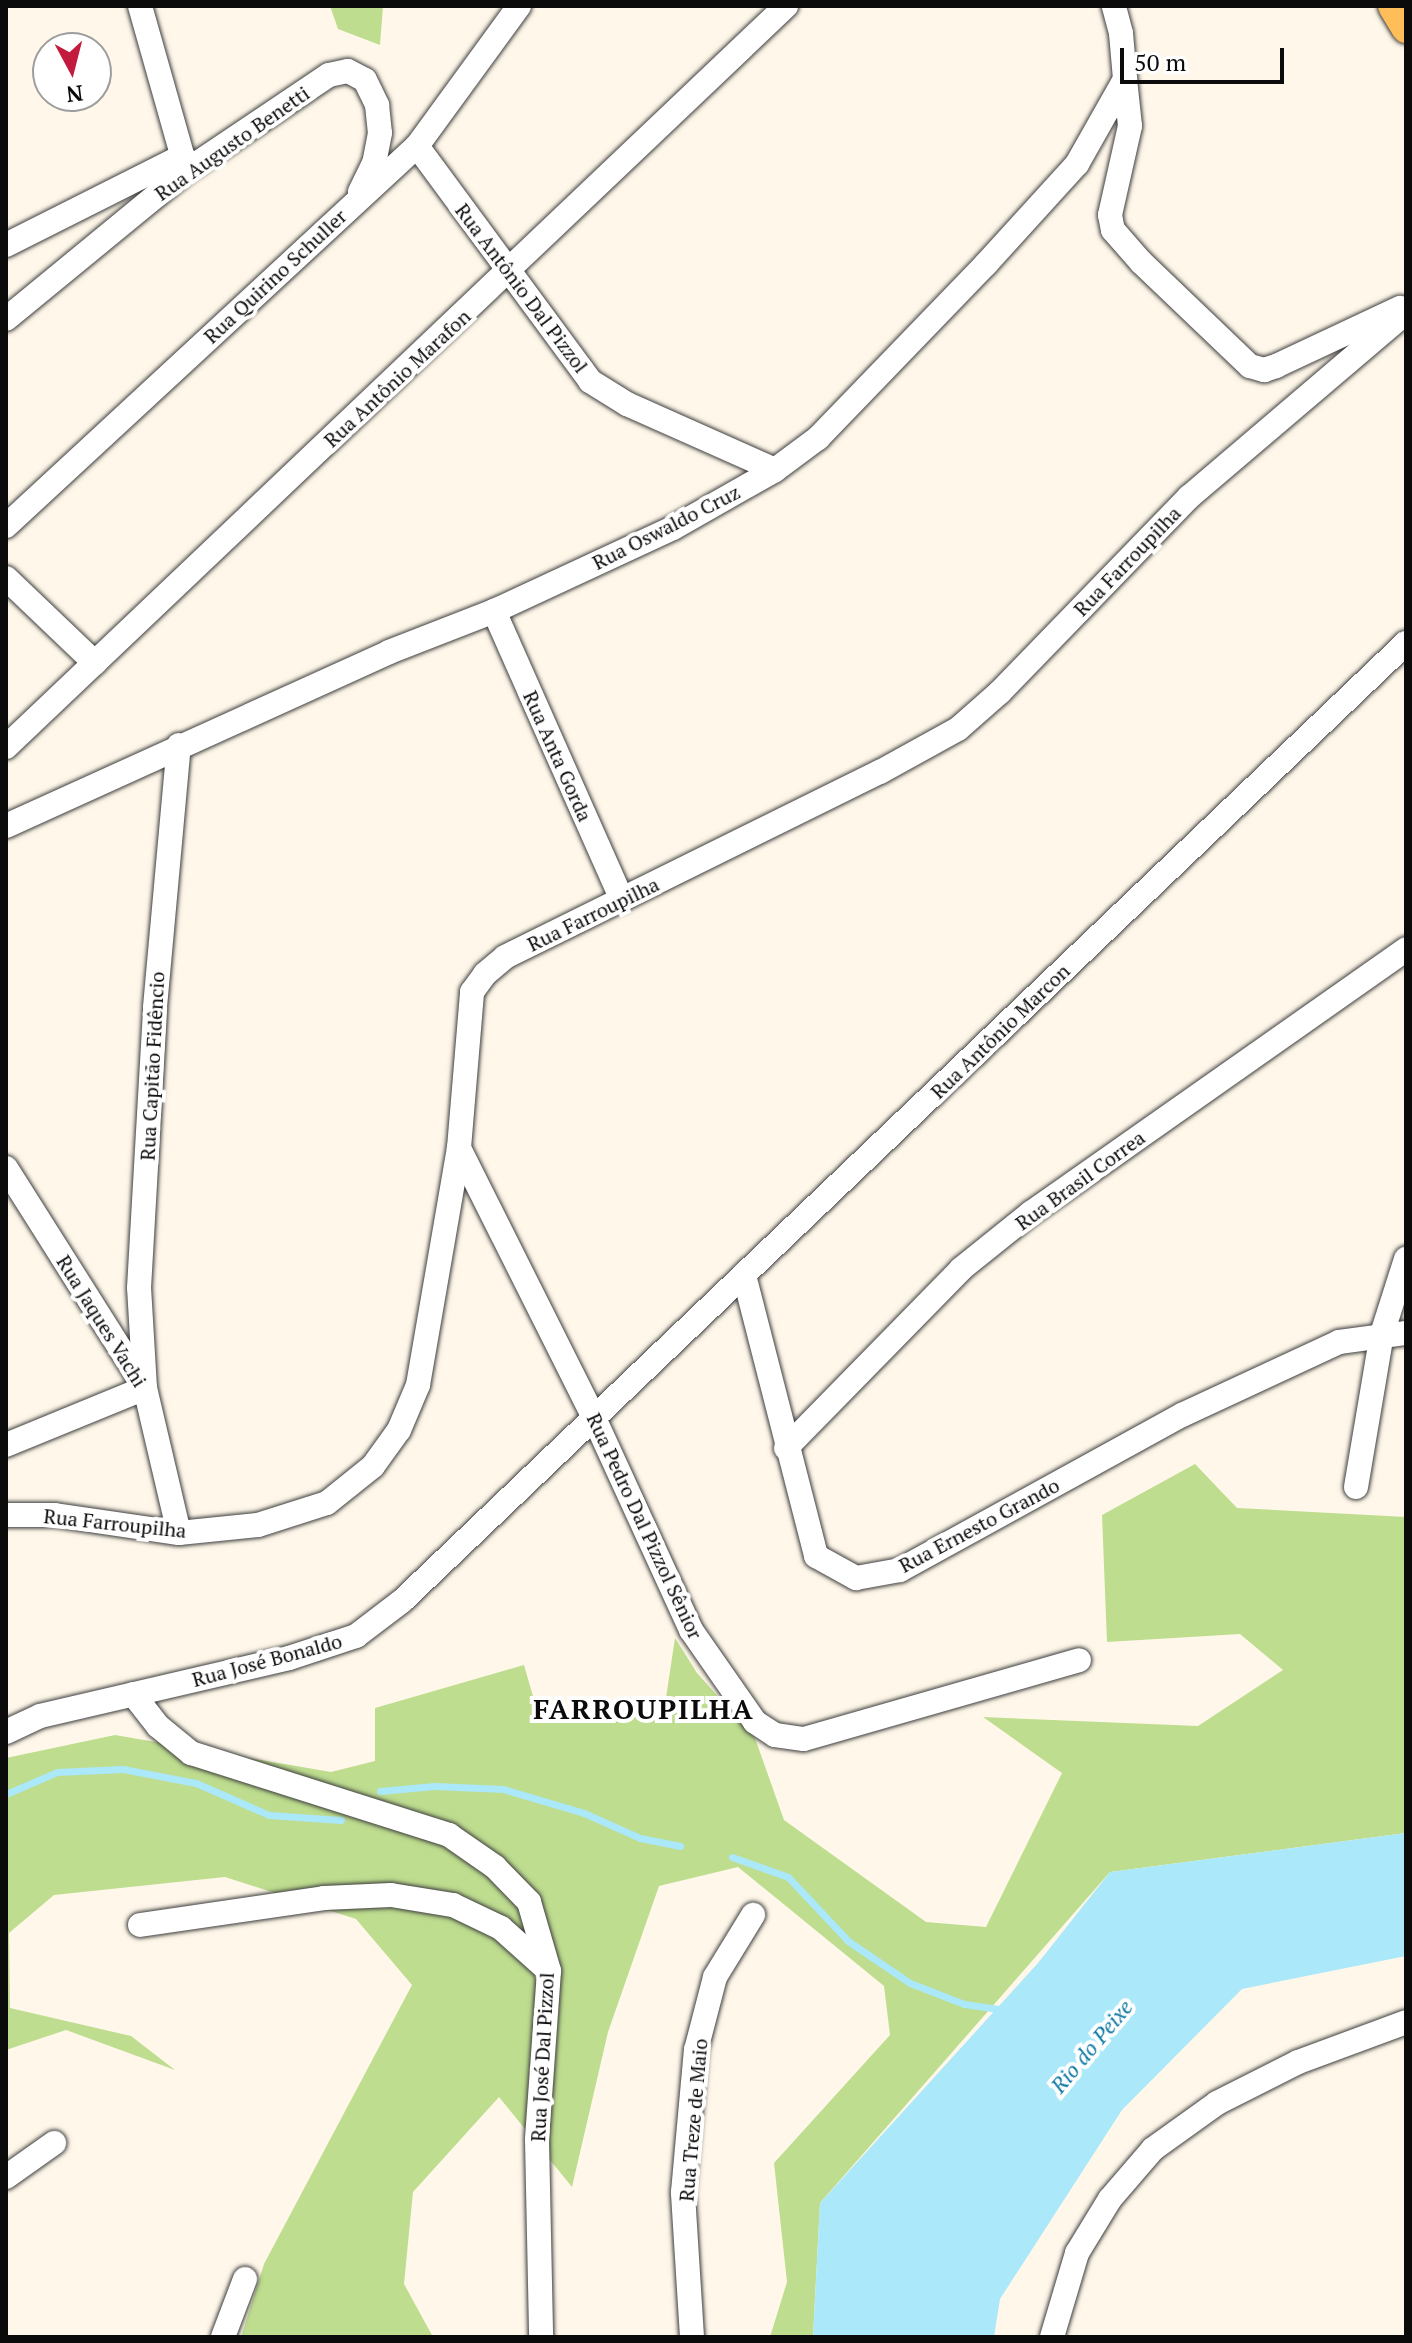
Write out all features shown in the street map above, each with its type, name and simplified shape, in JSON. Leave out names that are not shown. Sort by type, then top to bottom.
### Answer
[{"type":"main road","points":[[1393,6],[1406,28]]},
{"type":"street","points":[[6,245],[185,164],[140,6]]},
{"type":"street","name":"Rua Quirino Schuller","points":[[6,526],[417,146],[519,6]]},
{"type":"street","name":"Rua Antônio Marafon","points":[[6,747],[509,273],[786,6]]},
{"type":"street","points":[[1114,6],[1130,126],[1110,215],[1113,230],[1141,262],[1250,366],[1264,370],[1406,306]]},
{"type":"street","name":"Rua Augusto Benetti","points":[[6,319],[185,164],[329,75],[348,71],[365,80],[377,105],[380,133],[374,163],[356,201]]},
{"type":"street","name":"Rua Oswaldo Cruz","points":[[6,826],[389,652],[494,611],[673,528],[775,470],[818,438],[1077,164],[1125,79]]},
{"type":"street","name":"Rua Antônio Dal Pizzol","points":[[417,146],[590,381],[627,404],[775,470]]},
{"type":"street","name":"Rua Farroupilha","points":[[6,1515],[55,1515],[179,1533],[258,1525],[327,1503],[373,1466],[399,1430],[418,1385],[459,1148],[472,992],[505,957],[880,772],[958,729],[1000,692],[1189,497],[1406,312]]},
{"type":"street","points":[[6,578],[95,663]]},
{"type":"street","name":"Rua Anta Gorda","points":[[494,611],[622,900]]},
{"type":"street","name":"Rua Antônio Marcon","points":[[594,1418],[1406,643]]},
{"type":"street","name":"Rua Capitão Fidêncio","points":[[145,1388],[139,1288],[155,1007],[179,745]]},
{"type":"street","name":"Rua Brasil Correa","points":[[786,1448],[961,1269],[1031,1213],[1406,949]]},
{"type":"street","name":"Rua Pedro Dal Pizzol Sênior","points":[[459,1148],[594,1418],[691,1630],[755,1722],[775,1735],[804,1739],[1079,1660]]},
{"type":"street","name":"Rua Jaques Vachi","points":[[6,1168],[15,1201],[145,1388],[179,1533]]},
{"type":"street","points":[[1356,1487],[1394,1334],[1406,1259]]},
{"type":"street","name":"Rua Ernesto Grando","points":[[744,1275],[816,1556],[856,1578],[900,1570],[1182,1415],[1339,1342],[1394,1334]]},
{"type":"street","points":[[6,1445],[145,1388]]},
{"type":"street","name":"Rua José Bonaldo","points":[[6,1732],[40,1716],[289,1658],[356,1636],[402,1601],[594,1418]]},
{"type":"street","name":"Rua José Dal Pizzol","points":[[133,1694],[158,1726],[191,1753],[244,1773],[330,1796],[449,1835],[495,1867],[529,1902],[549,1971],[537,2140],[541,2337]]},
{"type":"street","points":[[140,1925],[324,1898],[391,1895],[453,1905],[501,1928],[549,1971]]},
{"type":"street","name":"Rua Treze de Maio","points":[[692,2337],[683,2192],[696,2050],[715,1977],[753,1915]]},
{"type":"street","points":[[1052,2337],[1077,2253],[1110,2199],[1153,2149],[1217,2103],[1271,2075],[1363,2036],[1406,2022]]},
{"type":"street","points":[[6,2177],[54,2143]]},
{"type":"street","points":[[223,2337],[245,2279]]},
{"type":"green space","points":[[330,6],[383,6],[380,45],[338,29]]},
{"type":"green space","points":[[1195,1464],[1237,1508],[1406,1517],[1406,1833],[1110,1872],[820,2203],[813,2337],[770,2337],[787,2282],[774,2163],[890,2035],[884,1986],[738,1867],[659,1886],[608,2032],[572,2187],[499,2097],[413,2192],[404,2284],[433,2337],[241,2337],[264,2264],[412,1985],[356,1919],[225,1877],[54,1895],[9,1933],[10,2008],[131,2036],[175,2070],[66,2030],[6,2050],[6,1758],[115,1735],[331,1772],[375,1761],[375,1708],[524,1665],[539,1717],[664,1711],[675,1638],[697,1673],[755,1738],[784,1820],[926,1922],[986,1927],[1062,1773],[983,1717],[1198,1726],[1283,1670],[1240,1634],[1107,1642],[1102,1515]]},
{"type":"water","name":"Rio do Peixe","points":[[1406,1833],[1406,1956],[1242,1989],[1122,2110],[1000,2299],[994,2337],[813,2337],[820,2203],[1038,1963],[1110,1872]]},
{"type":"waterway","points":[[6,1794],[57,1772],[123,1769],[196,1783],[269,1815],[341,1820]]},
{"type":"waterway","points":[[380,1791],[435,1786],[503,1789],[584,1813],[640,1838],[680,1846]]},
{"type":"waterway","points":[[732,1857],[788,1877],[848,1941],[910,1983],[964,2004],[1006,2010]]},
{"type":"district","name":"FARROUPILHA","points":[[644,1709]]}]
